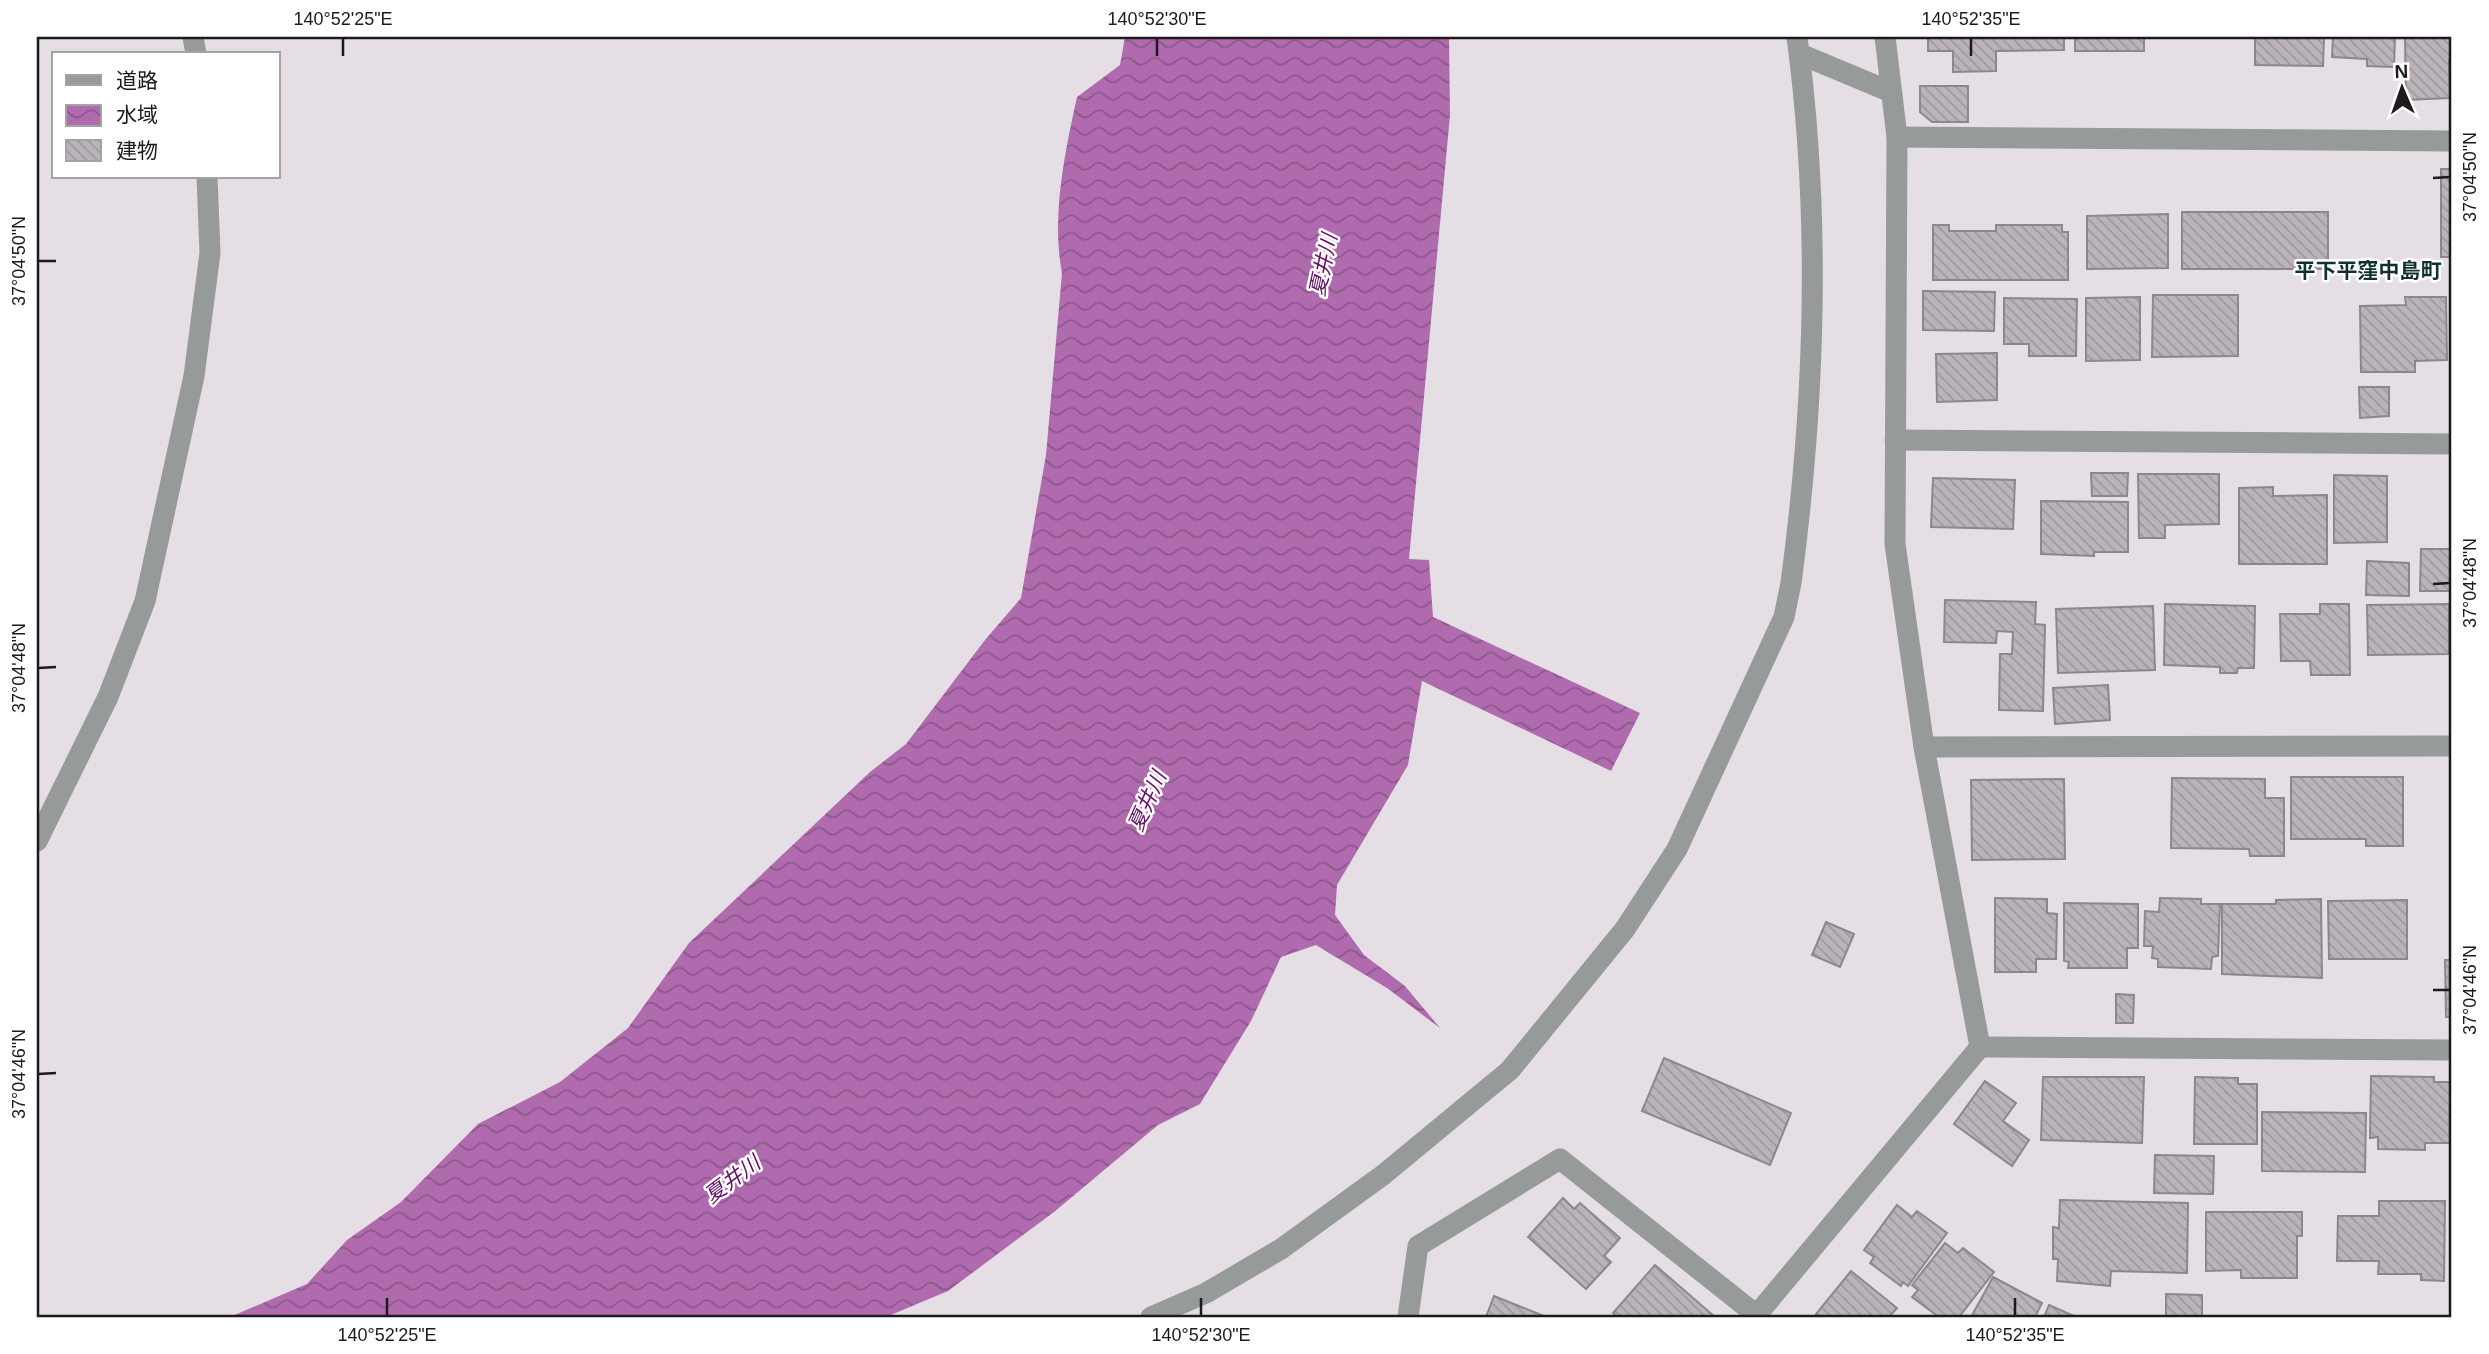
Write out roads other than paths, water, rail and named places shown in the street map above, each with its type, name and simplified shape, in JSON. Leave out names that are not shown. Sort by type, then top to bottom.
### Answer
[{"type":"street","points":[[1885,37],[1897,137],[1895,544],[1924,747],[1980,1047]]},
{"type":"street","points":[[1798,46],[1891,92]]},
{"type":"street","points":[[1152,1317],[1206,1293],[1282,1249],[1383,1175],[1510,1070],[1626,929],[1677,849],[1784,617],[1791,583],[1810,370],[1812,205],[1798,46]]},
{"type":"street","points":[[1897,137],[2452,141]]},
{"type":"street","points":[[37,841],[108,697],[145,601],[194,376],[210,253],[207,178]]},
{"type":"street","points":[[1895,440],[2452,444]]},
{"type":"street","points":[[1924,747],[2452,746]]},
{"type":"street","points":[[1980,1047],[2452,1050]]},
{"type":"street","points":[[1408,1317],[1418,1246],[1560,1159],[1756,1316],[1980,1047]]},
{"type":"water","name":"夏井川","points":[[1125,37],[1449,37],[1450,115],[1409,559],[1429,560],[1433,617],[1640,713],[1611,771],[1422,681],[1408,765],[1337,885],[1335,915],[1364,955],[1405,986],[1440,1028],[1387,988],[1316,945],[1281,957],[1251,1021],[1200,1104],[1158,1125],[1054,1212],[948,1291],[886,1317],[230,1317],[307,1284],[347,1240],[401,1202],[478,1124],[560,1082],[628,1028],[689,943],[870,772],[906,744],[985,640],[1021,598],[1046,455],[1062,273],[1059,207],[1068,140],[1077,97],[1120,65]]},
{"type":"district","name":"平下平窪中島町","points":[[2368,270]]}]
